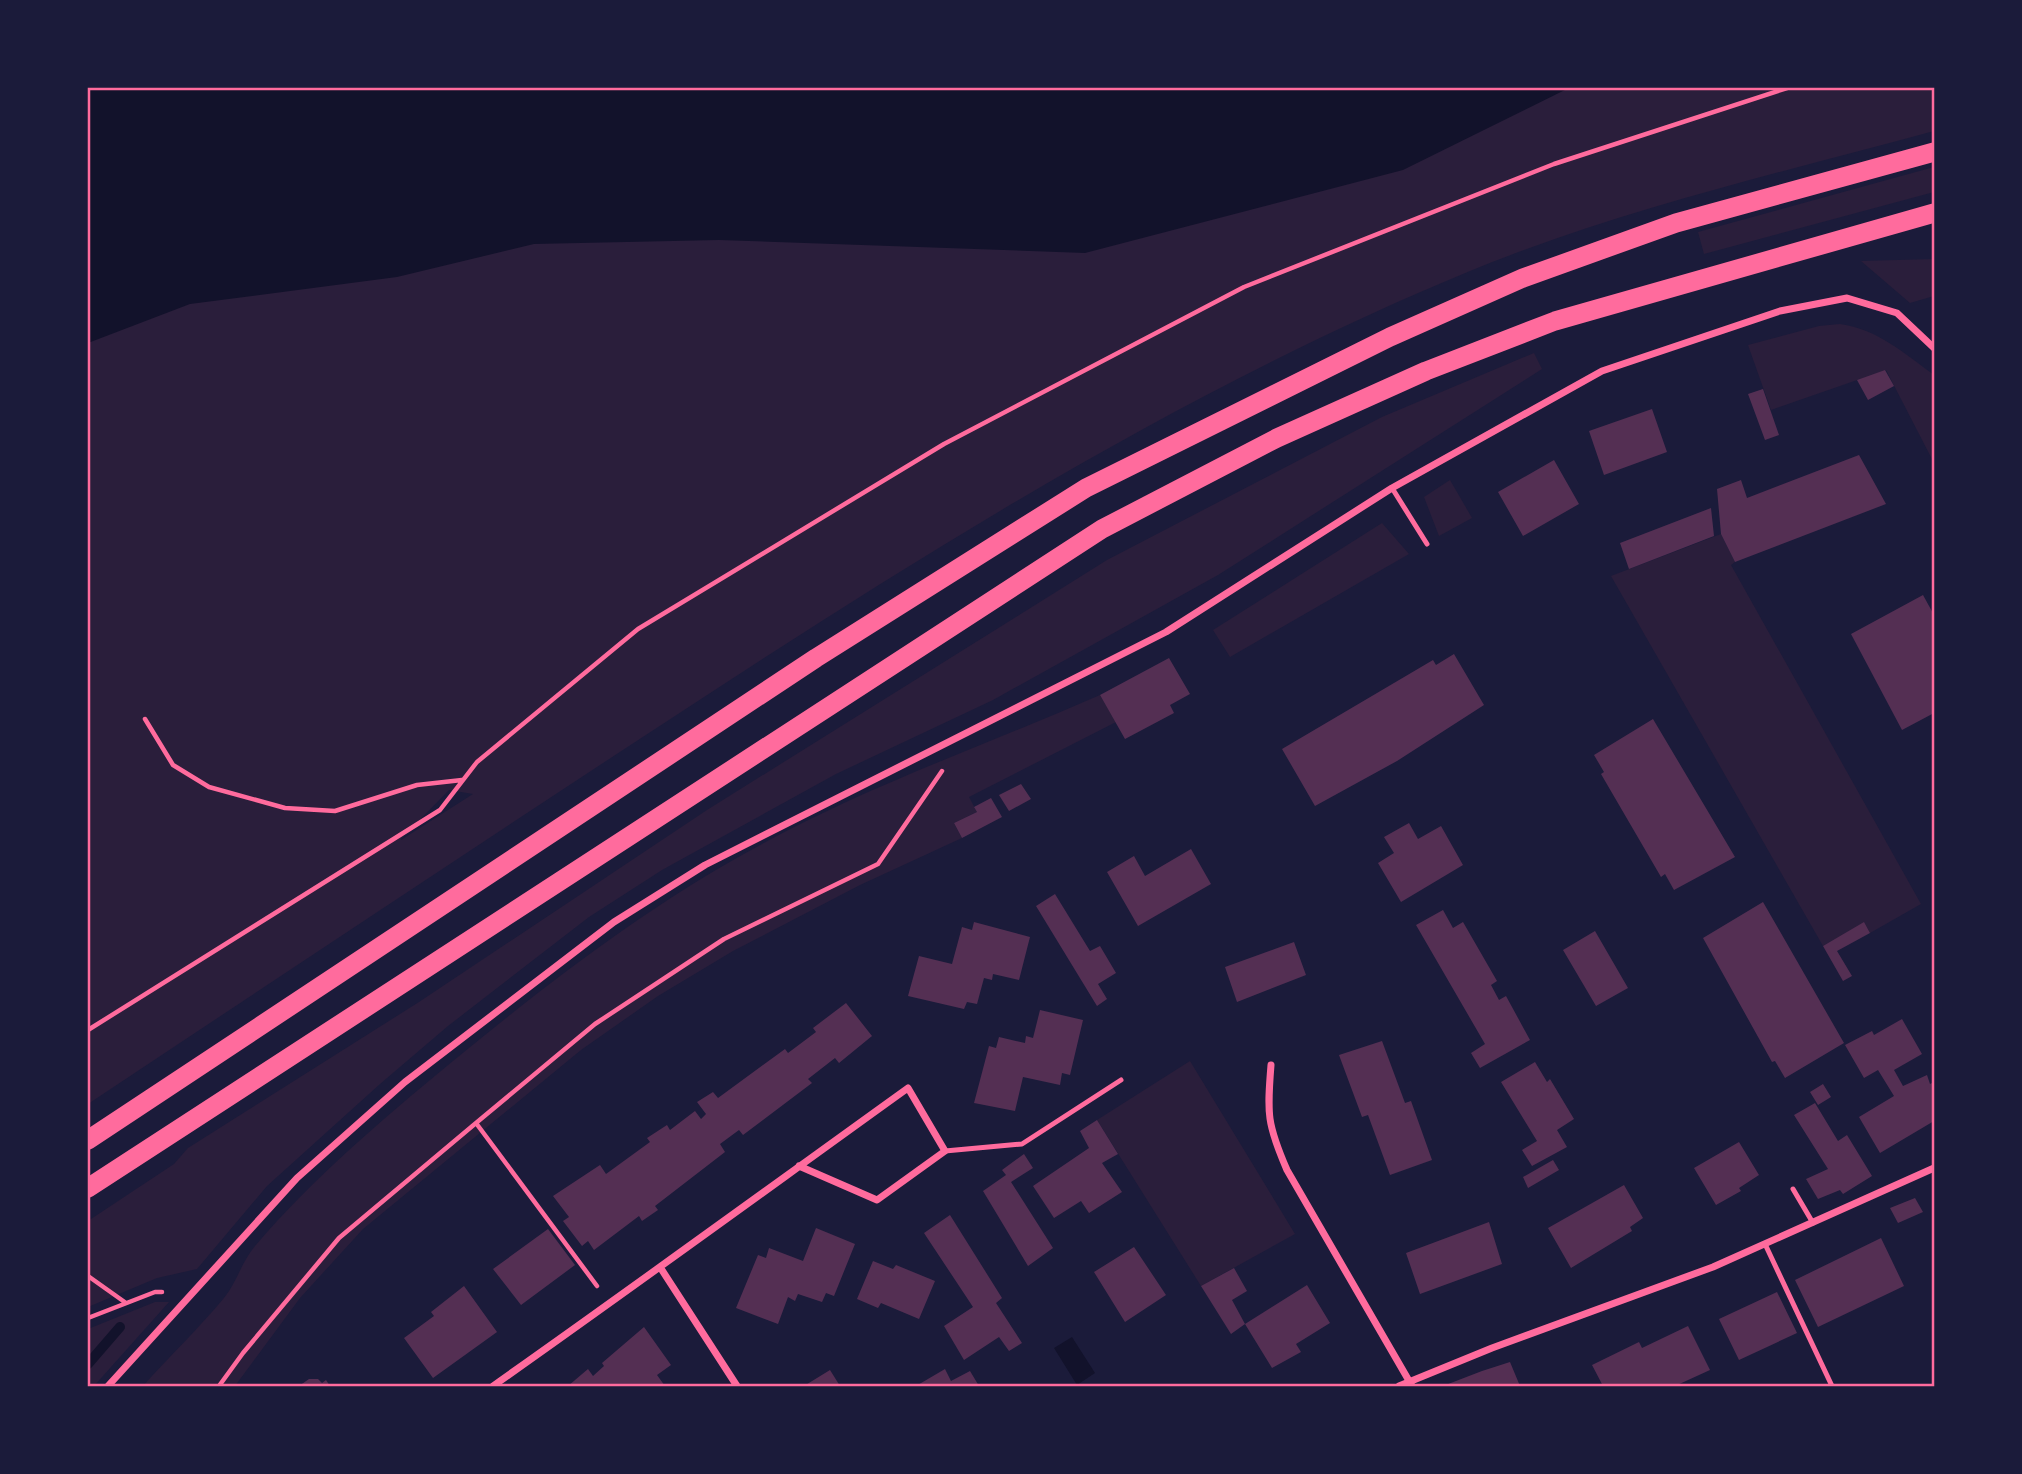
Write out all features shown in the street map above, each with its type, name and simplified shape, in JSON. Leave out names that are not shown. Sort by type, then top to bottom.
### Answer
[{"type":"highway","points":[[88,1140],[816,658],[1086,488],[1390,337],[1523,278],[1676,223],[1934,152]]},
{"type":"highway","points":[[88,1188],[1102,529],[1277,438],[1426,371],[1542,326],[1934,213]]},
{"type":"street","points":[[108,1387],[297,1178],[397,1089],[614,922],[705,865],[807,811],[967,735],[1166,632],[1392,488],[1602,370],[1780,311],[1847,298],[1876,304],[1897,313],[1934,348]]},
{"type":"street","points":[[1271,1065],[1267,1114],[1274,1140],[1287,1170],[1411,1384]]},
{"type":"street","points":[[493,1387],[799,1166],[908,1088],[945,1151],[877,1200],[799,1166]]},
{"type":"street","points":[[1399,1387],[1765,1244],[1934,1168]]},
{"type":"street","points":[[660,1267],[737,1387]]},
{"type":"lane","points":[[1392,488],[1427,544]]},
{"type":"lane","points":[[945,1151],[1022,1144],[1121,1080]]},
{"type":"lane","points":[[1793,1189],[1813,1223]]},
{"type":"lane","points":[[1765,1244],[1832,1387]]},
{"type":"path","points":[[88,1030],[440,810],[477,762],[638,629],[944,444],[1232,293],[1553,164],[1787,88]]},
{"type":"path","points":[[145,719],[173,765],[209,787],[285,808],[335,811],[417,785],[463,780]]},
{"type":"path","points":[[219,1387],[243,1353],[339,1238],[595,1024],[724,939],[878,864],[967,735]]},
{"type":"path","points":[[476,1123],[610,1303]]},
{"type":"path","points":[[88,1276],[126,1303]]},
{"type":"path","points":[[88,1318],[155,1292],[192,1293]]},
{"type":"shaded area","points":[[88,88],[1934,88],[1934,131],[1641,211],[1526,249],[1366,317],[1163,418],[966,531],[773,652],[88,1104]],"holes":[[[449,790],[473,794],[401,840]]]},
{"type":"shaded area","points":[[88,88],[1569,88],[1403,170],[1085,253],[719,240],[534,244],[397,277],[190,304],[88,343]]},
{"type":"shaded area","points":[[1934,167],[1934,192],[1704,254],[1698,232]]},
{"type":"shaded area","points":[[1934,259],[1934,296],[1910,303],[1861,261]]},
{"type":"shaded area","points":[[1840,324],[1878,337],[1934,375],[1934,463],[1886,370],[1771,410],[1748,345],[1819,326]]},
{"type":"shaded area","points":[[1534,353],[1542,369],[1218,575],[993,700],[836,774],[662,870],[589,917],[448,1026],[380,1084],[267,1186],[197,1269],[157,1278],[88,1307],[88,1221],[174,1164],[188,1148],[419,1002],[707,810],[1107,560],[1382,417]]},
{"type":"shaded area","points":[[1450,480],[1472,518],[1439,536],[1424,497]]},
{"type":"shaded area","points":[[1382,523],[1409,554],[1230,657],[1213,630]]},
{"type":"shaded area","points":[[1721,534],[1735,562],[1731,565],[1921,904],[1870,933],[1864,923],[1823,946],[1611,576]]},
{"type":"shaded area","points":[[1100,695],[1116,722],[969,797],[977,812],[954,823],[962,838],[860,885],[733,951],[658,996],[581,1050],[363,1229],[300,1298],[235,1386],[143,1386],[224,1298],[255,1246],[325,1172],[453,1061],[598,948],[713,872],[795,827],[881,786]]},
{"type":"shaded area","points":[[1190,1061],[1295,1234],[1201,1286],[1097,1120]]},
{"type":"shaded area","points":[[155,1302],[169,1302],[94,1386],[88,1386],[88,1329]]},
{"type":"shaded area","points":[[1072,1337],[1095,1373],[1077,1385],[1054,1348]]},
{"type":"building","points":[[1885,370],[1894,386],[1868,400],[1857,380]]},
{"type":"building","points":[[1763,389],[1779,435],[1765,440],[1748,394]]},
{"type":"building","points":[[1652,409],[1667,452],[1604,475],[1589,431]]},
{"type":"building","points":[[1859,455],[1886,504],[1735,562],[1721,534],[1717,489],[1741,480],[1747,498]]},
{"type":"building","points":[[1554,460],[1579,504],[1523,536],[1498,492]]},
{"type":"building","points":[[1711,508],[1714,536],[1629,569],[1620,543]]},
{"type":"building","points":[[1923,595],[1934,615],[1934,713],[1902,730],[1851,634]]},
{"type":"building","points":[[1454,654],[1484,705],[1397,761],[1315,806],[1282,749],[1433,660],[1436,665]]},
{"type":"building","points":[[1169,658],[1190,694],[1170,705],[1174,713],[1125,739],[1100,695]]},
{"type":"building","points":[[1653,719],[1735,857],[1674,890],[1665,874],[1661,877],[1601,774],[1604,772],[1594,755]]},
{"type":"building","points":[[1021,784],[1031,799],[1009,811],[999,795]]},
{"type":"building","points":[[991,798],[1002,817],[962,838],[954,823],[977,812],[974,807]]},
{"type":"building","points":[[1409,823],[1418,839],[1441,826],[1463,865],[1401,902],[1378,863],[1394,853],[1384,837]]},
{"type":"building","points":[[1191,849],[1211,884],[1138,926],[1107,872],[1134,856],[1145,876]]},
{"type":"building","points":[[1055,894],[1090,951],[1100,946],[1116,973],[1098,984],[1107,999],[1097,1006],[1036,906]]},
{"type":"building","points":[[1763,902],[1844,1043],[1785,1078],[1775,1061],[1772,1062],[1703,938]]},
{"type":"building","points":[[1443,910],[1453,928],[1463,922],[1497,981],[1491,985],[1499,1000],[1506,996],[1530,1040],[1480,1068],[1471,1053],[1485,1044],[1416,925]]},
{"type":"building","points":[[974,922],[1030,937],[1019,980],[993,974],[992,980],[984,978],[977,1004],[967,1002],[964,1009],[908,996],[919,956],[952,964],[962,927],[972,930]]},
{"type":"building","points":[[1864,922],[1870,933],[1837,951],[1852,976],[1843,981],[1823,946]]},
{"type":"building","points":[[1595,931],[1628,988],[1596,1006],[1563,950]]},
{"type":"building","points":[[1294,942],[1306,975],[1237,1002],[1225,967]]},
{"type":"building","points":[[846,1003],[872,1036],[839,1063],[835,1058],[808,1079],[812,1083],[743,1135],[739,1130],[720,1144],[725,1152],[655,1206],[658,1210],[642,1221],[639,1216],[594,1250],[588,1241],[582,1246],[563,1221],[569,1217],[553,1196],[600,1165],[606,1174],[650,1142],[647,1138],[667,1125],[670,1130],[695,1111],[701,1119],[706,1114],[697,1102],[713,1092],[718,1098],[785,1049],[788,1053],[816,1032],[813,1028]]},
{"type":"building","points":[[1040,1010],[1083,1020],[1070,1075],[1062,1073],[1060,1085],[1023,1077],[1015,1111],[974,1103],[989,1046],[996,1048],[999,1037],[1025,1043],[1026,1036],[1033,1038]]},
{"type":"building","points":[[1902,1019],[1922,1054],[1894,1070],[1903,1086],[1927,1075],[1930,1084],[1934,1082],[1934,1121],[1880,1153],[1859,1117],[1894,1096],[1878,1070],[1864,1078],[1845,1045],[1872,1031],[1874,1035]]},
{"type":"building","points":[[1382,1041],[1405,1103],[1411,1101],[1432,1160],[1390,1175],[1368,1115],[1362,1117],[1339,1055]]},
{"type":"building","points":[[1535,1062],[1547,1082],[1550,1079],[1574,1119],[1557,1130],[1567,1147],[1532,1166],[1522,1150],[1537,1141],[1501,1082]]},
{"type":"building","points":[[1823,1084],[1831,1097],[1818,1105],[1810,1092]]},
{"type":"building","points":[[1815,1103],[1838,1141],[1847,1135],[1872,1176],[1843,1194],[1840,1190],[1818,1199],[1806,1179],[1828,1169],[1794,1115]]},
{"type":"building","points":[[1097,1120],[1118,1154],[1102,1163],[1122,1192],[1089,1213],[1081,1201],[1054,1218],[1033,1186],[1089,1148],[1080,1131]]},
{"type":"building","points":[[1739,1142],[1759,1175],[1739,1188],[1741,1191],[1716,1205],[1694,1168]]},
{"type":"building","points":[[1024,1154],[1033,1168],[1011,1182],[1053,1248],[1028,1266],[983,1191],[1006,1175],[1002,1170]]},
{"type":"building","points":[[1553,1160],[1559,1170],[1528,1188],[1523,1177]]},
{"type":"building","points":[[1624,1185],[1643,1218],[1630,1227],[1632,1231],[1571,1268],[1548,1228]]},
{"type":"building","points":[[1915,1198],[1923,1212],[1898,1223],[1890,1208]]},
{"type":"building","points":[[950,1215],[1002,1298],[996,1303],[1022,1343],[1009,1351],[999,1337],[964,1360],[944,1326],[973,1307],[924,1233]]},
{"type":"building","points":[[1489,1222],[1502,1264],[1420,1294],[1406,1253]]},
{"type":"building","points":[[816,1228],[855,1244],[834,1296],[826,1293],[822,1302],[798,1294],[795,1301],[788,1297],[778,1324],[736,1308],[758,1255],[766,1258],[769,1248],[803,1261]]},
{"type":"building","points":[[548,1229],[575,1265],[521,1305],[493,1269]]},
{"type":"building","points":[[1881,1238],[1904,1286],[1818,1327],[1795,1280]]},
{"type":"building","points":[[1134,1247],[1166,1295],[1125,1322],[1094,1272]]},
{"type":"building","points":[[873,1261],[893,1269],[896,1265],[935,1281],[919,1319],[881,1303],[878,1308],[857,1299]]},
{"type":"building","points":[[1234,1268],[1247,1291],[1232,1300],[1245,1324],[1231,1334],[1201,1286]]},
{"type":"building","points":[[1307,1285],[1330,1323],[1296,1344],[1301,1352],[1272,1368],[1245,1324]]},
{"type":"building","points":[[464,1286],[497,1332],[433,1378],[404,1338],[434,1316],[431,1312]]},
{"type":"building","points":[[1777,1292],[1797,1333],[1739,1360],[1719,1319]]},
{"type":"building","points":[[1688,1326],[1710,1370],[1675,1386],[1603,1386],[1592,1365],[1639,1342],[1642,1348]]},
{"type":"building","points":[[644,1327],[671,1365],[657,1375],[665,1386],[568,1386],[588,1369],[593,1376],[604,1366],[602,1363]]},
{"type":"building","points":[[1510,1362],[1520,1386],[1443,1386],[1482,1371]]},
{"type":"building","points":[[945,1369],[951,1381],[970,1371],[979,1386],[916,1386]]},
{"type":"building","points":[[830,1370],[840,1386],[804,1386]]},
{"type":"building","points":[[309,1379],[318,1379],[322,1383],[326,1380],[330,1386],[299,1386]]},
{"type":"waterway","points":[[88,1364],[120,1327]]}]
